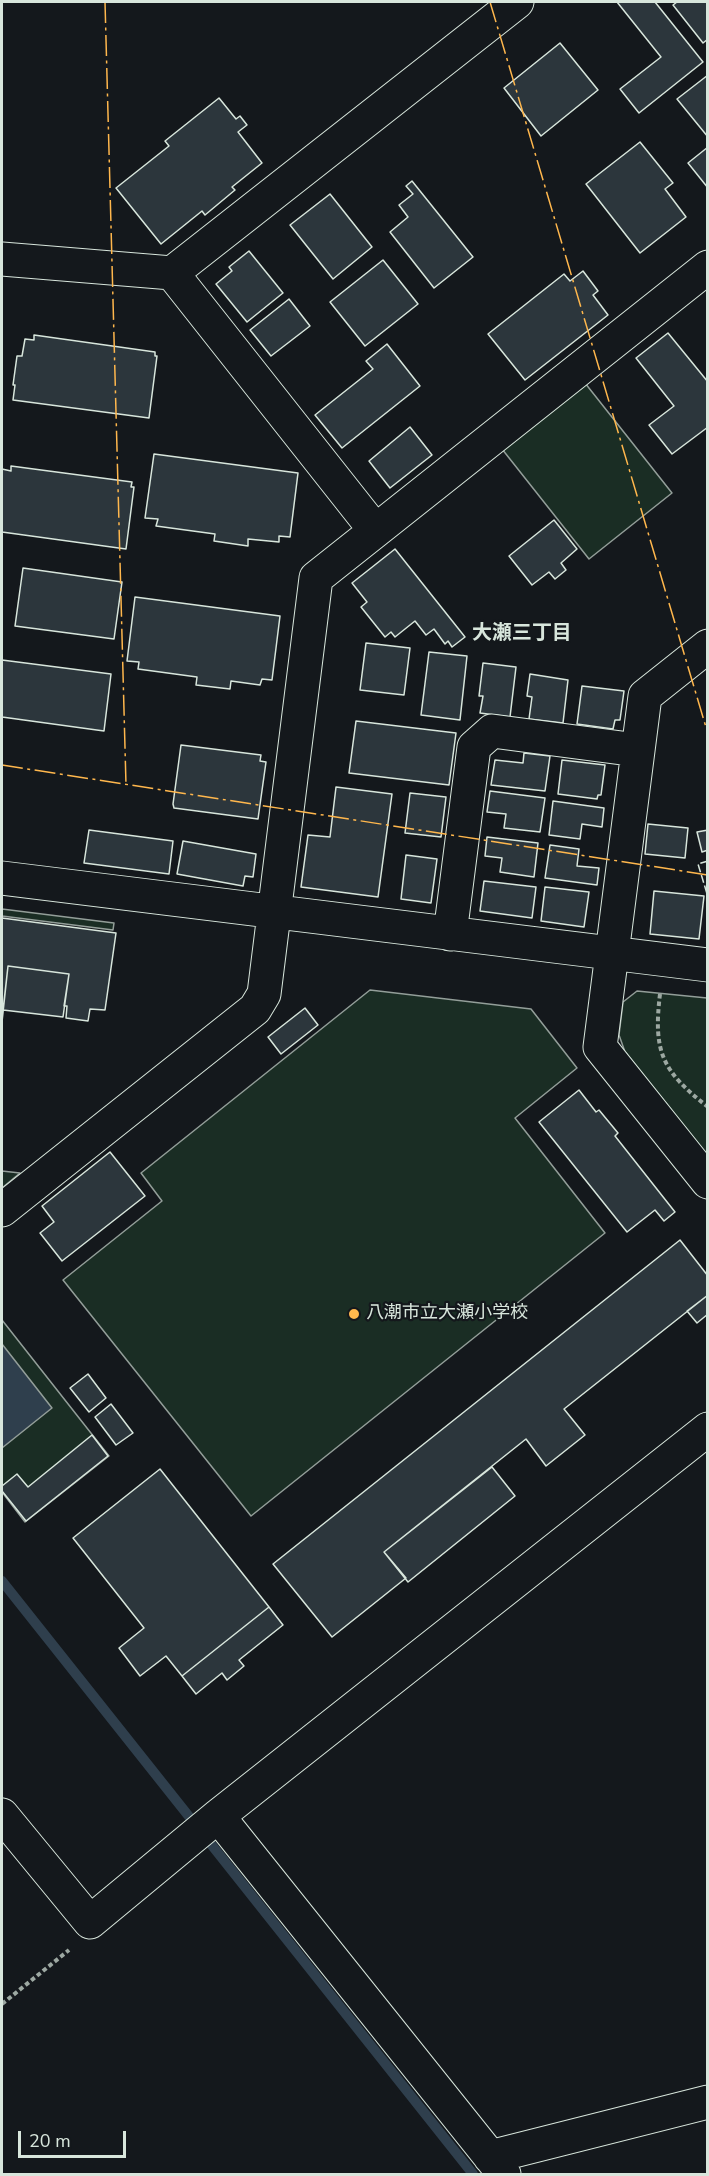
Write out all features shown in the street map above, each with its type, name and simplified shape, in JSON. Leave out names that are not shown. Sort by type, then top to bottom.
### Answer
[{"type":"street","points":[[2,259],[172,273],[517,2]]},
{"type":"street","points":[[2,1210],[255,1009],[264,994],[316,578],[708,267]]},
{"type":"street","points":[[172,273],[375,530]]},
{"type":"street","points":[[708,646],[645,696],[600,1047],[708,1182]]},
{"type":"street","points":[[450,934],[474,747],[492,730],[637,750]]},
{"type":"street","points":[[2,878],[708,965]]},
{"type":"street","points":[[2,1815],[90,1922],[218,1816],[708,1429]]},
{"type":"street","points":[[218,1816],[497,2166],[708,2102]]},
{"type":"path","points":[[661,984],[658,1043],[671,1072],[688,1091],[708,1107]]},
{"type":"path","points":[[2,2004],[70,1949],[90,1922]]},
{"type":"green space","points":[[585,383],[672,493],[589,559],[502,449]]},
{"type":"green space","points":[[2,909],[114,923],[113,930],[2,916]]},
{"type":"green space","points":[[370,990],[531,1009],[577,1068],[515,1118],[605,1233],[251,1516],[63,1280],[162,1201],[141,1173]]},
{"type":"green space","points":[[637,991],[707,998],[707,1155],[625,1052],[619,1035],[623,1002]]},
{"type":"green space","points":[[2,1171],[20,1173],[2,1188]]},
{"type":"green space","points":[[2,1320],[109,1456],[25,1522],[2,1492]]},
{"type":"water","points":[[2,1344],[52,1408],[2,1448]]},
{"type":"building","points":[[617,2],[655,2],[703,62],[639,113],[620,89],[661,57]]},
{"type":"building","points":[[677,2],[708,2],[708,39],[703,43],[673,5]]},
{"type":"building","points":[[560,43],[598,90],[541,136],[504,88]]},
{"type":"building","points":[[708,75],[708,137],[677,99]]},
{"type":"building","points":[[219,98],[236,119],[240,116],[247,125],[238,132],[262,163],[232,187],[235,190],[205,215],[202,211],[161,244],[116,188],[169,146],[165,141]]},
{"type":"building","points":[[640,142],[673,183],[665,189],[686,217],[640,253],[586,184]]},
{"type":"building","points":[[708,147],[708,188],[688,163]]},
{"type":"building","points":[[412,181],[473,257],[434,288],[390,232],[408,217],[399,205],[413,194],[406,186]]},
{"type":"building","points":[[330,194],[372,247],[333,279],[290,225]]},
{"type":"building","points":[[249,251],[283,293],[247,322],[216,284],[232,271],[229,267]]},
{"type":"building","points":[[383,260],[418,304],[365,346],[330,302]]},
{"type":"building","points":[[583,271],[598,291],[593,295],[608,315],[525,380],[488,334],[564,274],[570,281]]},
{"type":"building","points":[[289,299],[310,326],[271,356],[250,330]]},
{"type":"building","points":[[668,333],[708,382],[708,427],[672,454],[649,425],[674,406],[636,358]]},
{"type":"building","points":[[34,335],[155,352],[157,356],[149,418],[13,400],[17,356],[22,356],[25,339],[34,340]]},
{"type":"building","points":[[387,344],[420,386],[342,448],[315,415],[373,369],[366,361]]},
{"type":"building","points":[[410,427],[432,455],[390,488],[369,461]]},
{"type":"building","points":[[154,454],[298,473],[290,537],[279,536],[279,542],[248,539],[248,546],[214,541],[215,534],[156,526],[158,519],[145,518]]},
{"type":"building","points":[[11,466],[132,482],[131,487],[134,487],[126,549],[2,532],[2,469],[11,471]]},
{"type":"building","points":[[554,520],[577,549],[561,563],[566,570],[555,579],[549,572],[532,585],[509,556]]},
{"type":"building","points":[[395,549],[465,637],[452,647],[448,641],[445,644],[434,629],[426,635],[415,621],[395,637],[391,632],[385,637],[361,607],[367,602],[352,583]]},
{"type":"building","points":[[23,568],[122,582],[114,639],[15,626]]},
{"type":"building","points":[[135,597],[280,616],[272,680],[262,679],[260,685],[231,681],[230,689],[196,685],[197,677],[138,669],[139,662],[127,661]]},
{"type":"building","points":[[366,643],[410,648],[404,695],[360,690]]},
{"type":"building","points":[[429,652],[467,656],[460,720],[421,715]]},
{"type":"building","points":[[2,660],[111,674],[104,731],[2,717]]},
{"type":"building","points":[[483,663],[516,667],[510,717],[480,713],[483,696],[479,696]]},
{"type":"building","points":[[530,674],[568,680],[563,723],[529,719],[532,697],[527,696]]},
{"type":"building","points":[[582,686],[624,691],[620,720],[615,720],[613,729],[577,724]]},
{"type":"building","points":[[356,721],[456,733],[449,785],[349,773]]},
{"type":"building","points":[[181,745],[261,755],[260,761],[266,762],[258,819],[174,808]]},
{"type":"building","points":[[524,753],[550,756],[545,791],[491,785],[495,760],[523,763]]},
{"type":"building","points":[[562,760],[605,765],[601,795],[598,795],[597,799],[558,794]]},
{"type":"building","points":[[336,787],[392,794],[378,897],[301,887],[308,835],[330,837]]},
{"type":"building","points":[[490,791],[545,798],[540,832],[504,828],[506,814],[487,812]]},
{"type":"building","points":[[410,793],[446,797],[441,837],[405,833]]},
{"type":"building","points":[[553,801],[604,808],[602,827],[582,824],[580,839],[549,835]]},
{"type":"building","points":[[648,824],[688,828],[685,858],[645,854]]},
{"type":"building","points":[[89,830],[173,841],[169,874],[84,863]]},
{"type":"building","points":[[708,830],[708,850],[702,852],[697,832]]},
{"type":"building","points":[[487,837],[538,843],[534,877],[500,872],[502,858],[485,856]]},
{"type":"building","points":[[183,841],[256,854],[253,877],[245,876],[243,886],[177,874]]},
{"type":"building","points":[[550,845],[579,849],[577,866],[599,868],[597,885],[545,878]]},
{"type":"building","points":[[406,855],[437,859],[431,903],[401,899]]},
{"type":"building","points":[[484,881],[536,887],[532,918],[480,911]]},
{"type":"building","points":[[545,887],[589,892],[584,927],[541,921]]},
{"type":"building","points":[[654,891],[704,896],[699,939],[650,934]]},
{"type":"building","points":[[2,918],[116,933],[105,1010],[90,1009],[88,1021],[66,1018],[67,1006],[64,1006],[69,974],[8,966],[2,1022]]},
{"type":"building","points":[[8,966],[69,974],[63,1017],[3,1010]]},
{"type":"building","points":[[305,1008],[318,1025],[281,1054],[268,1037]]},
{"type":"building","points":[[579,1090],[596,1112],[599,1110],[618,1133],[615,1136],[675,1212],[664,1221],[655,1210],[627,1232],[539,1122]]},
{"type":"building","points":[[110,1152],[145,1196],[62,1261],[40,1233],[54,1222],[42,1206]]},
{"type":"building","points":[[680,1240],[708,1276],[708,1295],[564,1409],[585,1435],[546,1466],[526,1439],[384,1552],[406,1578],[332,1637],[273,1564]]},
{"type":"building","points":[[708,1295],[708,1314],[697,1323],[687,1311]]},
{"type":"building","points":[[88,1374],[106,1398],[89,1412],[70,1388]]},
{"type":"building","points":[[111,1404],[133,1433],[116,1445],[95,1417]]},
{"type":"building","points":[[92,1435],[108,1456],[26,1521],[2,1491],[2,1486],[17,1474],[28,1487]]},
{"type":"building","points":[[492,1467],[515,1496],[408,1582],[384,1552]]},
{"type":"building","points":[[160,1469],[269,1607],[182,1676],[166,1656],[140,1676],[119,1648],[144,1628],[73,1538]]},
{"type":"building","points":[[269,1607],[283,1625],[239,1660],[244,1666],[227,1680],[222,1673],[196,1694],[182,1676]]},
{"type":"waterway","points":[[2,1581],[473,2174]]},
{"type":"fence","points":[[708,861],[698,864],[708,897]]},
{"type":"power","points":[[105,2],[126,785]]},
{"type":"power","points":[[490,2],[708,734]]},
{"type":"power","points":[[2,765],[708,875]]},
{"type":"place","name":"八潮市立大瀬小学校","points":[[354,1314]]},
{"type":"district","name":"大瀬三丁目","points":[[522,634]]}]
